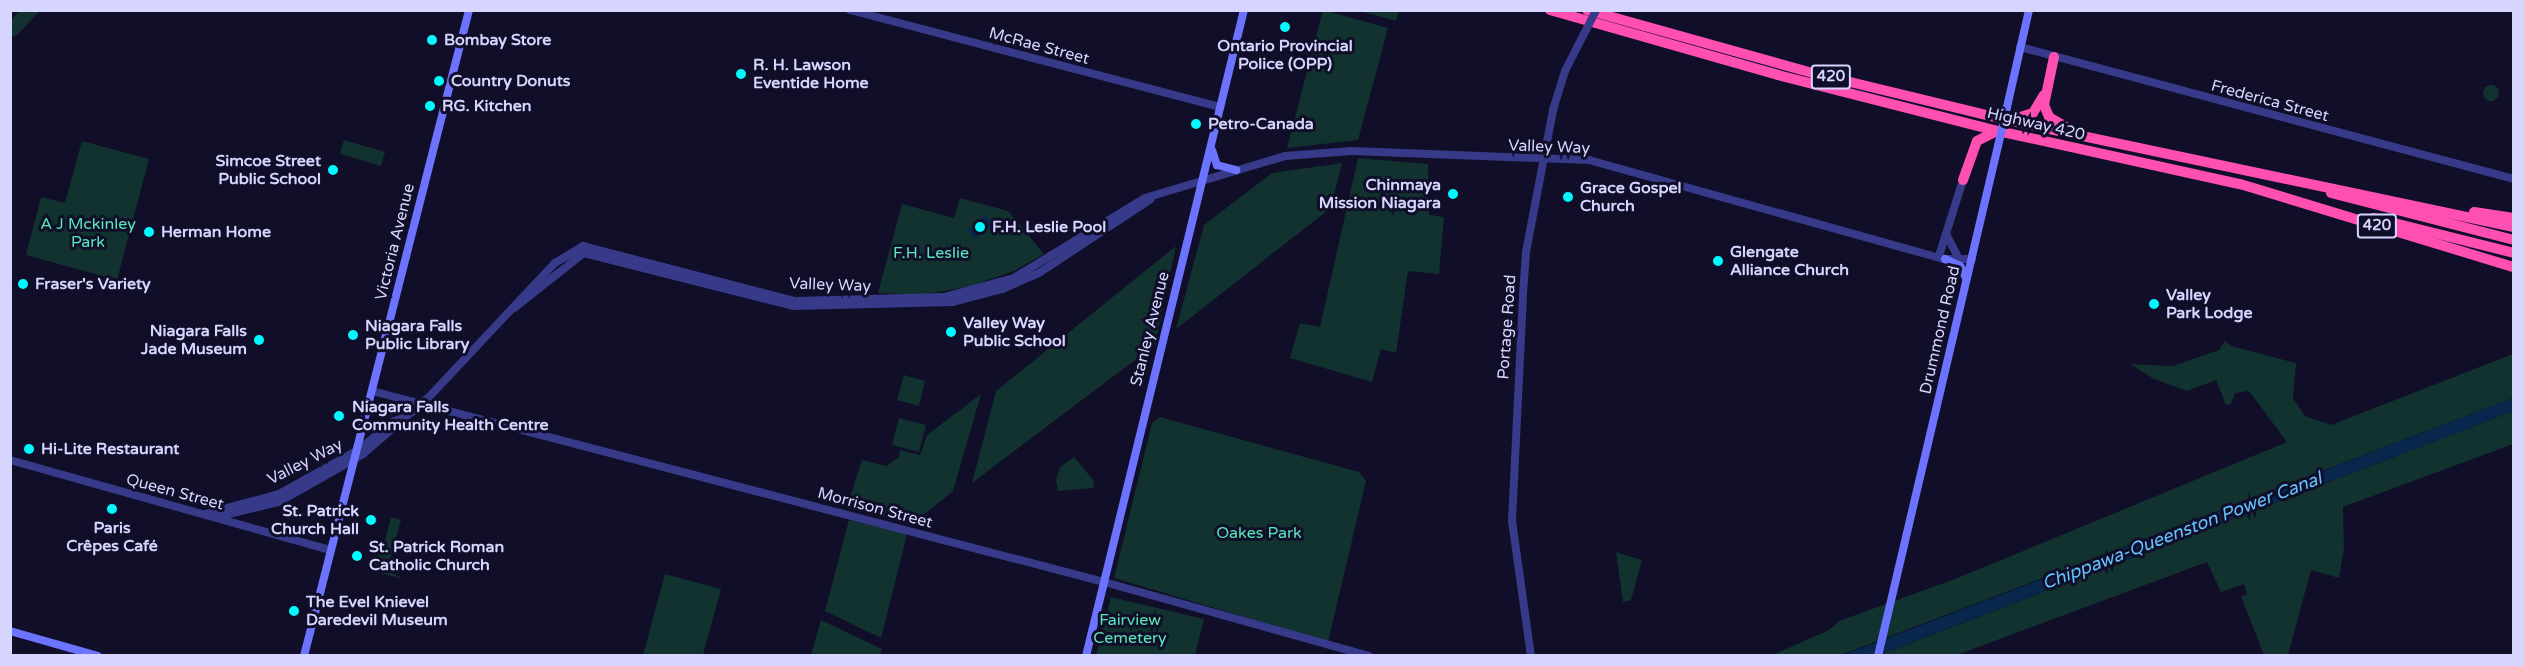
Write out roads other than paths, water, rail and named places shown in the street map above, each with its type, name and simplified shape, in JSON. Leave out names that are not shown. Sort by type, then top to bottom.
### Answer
[{"type":"highway","name":"Highway 420","points":[[1550,10],[1998,131],[2240,184],[2514,267]]},
{"type":"highway","name":"Highway 420","points":[[1587,10],[1812,73],[2007,120],[2094,140],[2382,197],[2514,227]]},
{"type":"highway","points":[[2054,57],[2044,105],[2049,117],[2094,140]]},
{"type":"highway","points":[[2007,120],[2033,113],[2046,89]]},
{"type":"highway","points":[[1939,116],[1966,128],[1971,137],[1971,154]]},
{"type":"highway","points":[[1963,180],[1977,141],[1998,131]]},
{"type":"highway","points":[[2214,164],[2514,240]]},
{"type":"highway","points":[[2240,184],[2514,253]]},
{"type":"highway","points":[[2382,197],[2514,218]]},
{"type":"main road","name":"Victoria Avenue","points":[[304,656],[469,10]]},
{"type":"main road","name":"Stanley Avenue","points":[[1086,656],[1244,10]]},
{"type":"main road","name":"Drummond Road","points":[[1878,656],[2029,10]]},
{"type":"main road","points":[[1212,143],[1216,165],[1236,170]]},
{"type":"main road","points":[[1942,258],[1964,270],[1965,290]]},
{"type":"main road","points":[[10,631],[98,656]]},
{"type":"street","name":"McRae Street","points":[[850,10],[1221,107]]},
{"type":"street","name":"Portage Road","points":[[1531,656],[1512,521],[1513,452],[1527,252],[1542,160],[1559,87],[1596,10]]},
{"type":"street","name":"Frederica Street","points":[[2020,47],[2514,179]]},
{"type":"street","name":"Valley Way","points":[[216,517],[279,502],[355,460],[423,404],[514,308],[584,253],[793,306],[953,302],[1002,289],[1039,273],[1153,197],[1285,156],[1352,151],[1589,160],[1942,258],[1972,259]]},
{"type":"street","points":[[1942,258],[1963,180]]},
{"type":"street","points":[[1948,230],[1947,242],[1957,255]]},
{"type":"street","name":"Valley Way","points":[[1942,258],[1957,255],[1972,259]]},
{"type":"street","name":"Morrison Street","points":[[372,391],[1104,582],[1369,656]]},
{"type":"street","name":"Valley Way","points":[[205,514],[279,494],[358,450],[394,421],[408,416]]},
{"type":"street","name":"Queen Street","points":[[10,460],[331,550]]},
{"type":"street","points":[[337,470],[349,482]]},
{"type":"water","name":"F.H. Leslie Pool","points":[[986,215],[993,224],[975,239],[967,229]]},
{"type":"water","name":"Chippawa-Queenston Power Canal","points":[[2513,398],[2513,411],[1879,655],[1841,656]]},
{"type":"place","name":"Ontario Provincial Police (OPP)","points":[[1285,27]]},
{"type":"place","name":"Bombay Store","points":[[432,40]]},
{"type":"place","name":"R. H. Lawson Eventide Home","points":[[741,74]]},
{"type":"place","name":"Country Donuts","points":[[439,81]]},
{"type":"place","name":"RG. Kitchen","points":[[430,106]]},
{"type":"place","name":"Petro-Canada","points":[[1196,124]]},
{"type":"place","name":"Simcoe Street Public School","points":[[333,170]]},
{"type":"place","name":"Chinmaya Mission Niagara","points":[[1453,194]]},
{"type":"place","name":"Grace Gospel Church","points":[[1568,197]]},
{"type":"place","name":"F.H. Leslie Pool","points":[[980,227]]},
{"type":"place","name":"Herman Home","points":[[149,232]]},
{"type":"place","name":"Glengate Alliance Church","points":[[1718,261]]},
{"type":"place","name":"Fraser's Variety","points":[[23,284]]},
{"type":"place","name":"Valley Park Lodge","points":[[2154,304]]},
{"type":"place","name":"Valley Way Public School","points":[[951,332]]},
{"type":"place","name":"Niagara Falls Public Library","points":[[353,335]]},
{"type":"place","name":"Niagara Falls Jade Museum","points":[[259,340]]},
{"type":"place","name":"Niagara Falls Community Health Centre","points":[[339,416]]},
{"type":"place","name":"Hi-Lite Restaurant","points":[[29,449]]},
{"type":"place","name":"Paris Crêpes Café","points":[[112,509]]},
{"type":"place","name":"St. Patrick Church Hall","points":[[371,520]]},
{"type":"place","name":"St. Patrick Roman Catholic Church","points":[[357,556]]},
{"type":"place","name":"The Evel Knievel Daredevil Museum","points":[[294,611]]},
{"type":"park label","name":"A J Mckinley Park","points":[[88,233]]},
{"type":"park label","name":"F.H. Leslie","points":[[931,253]]},
{"type":"park label","name":"Oakes Park","points":[[1259,533]]},
{"type":"park label","name":"Fairview Cemetery","points":[[1130,629]]}]
